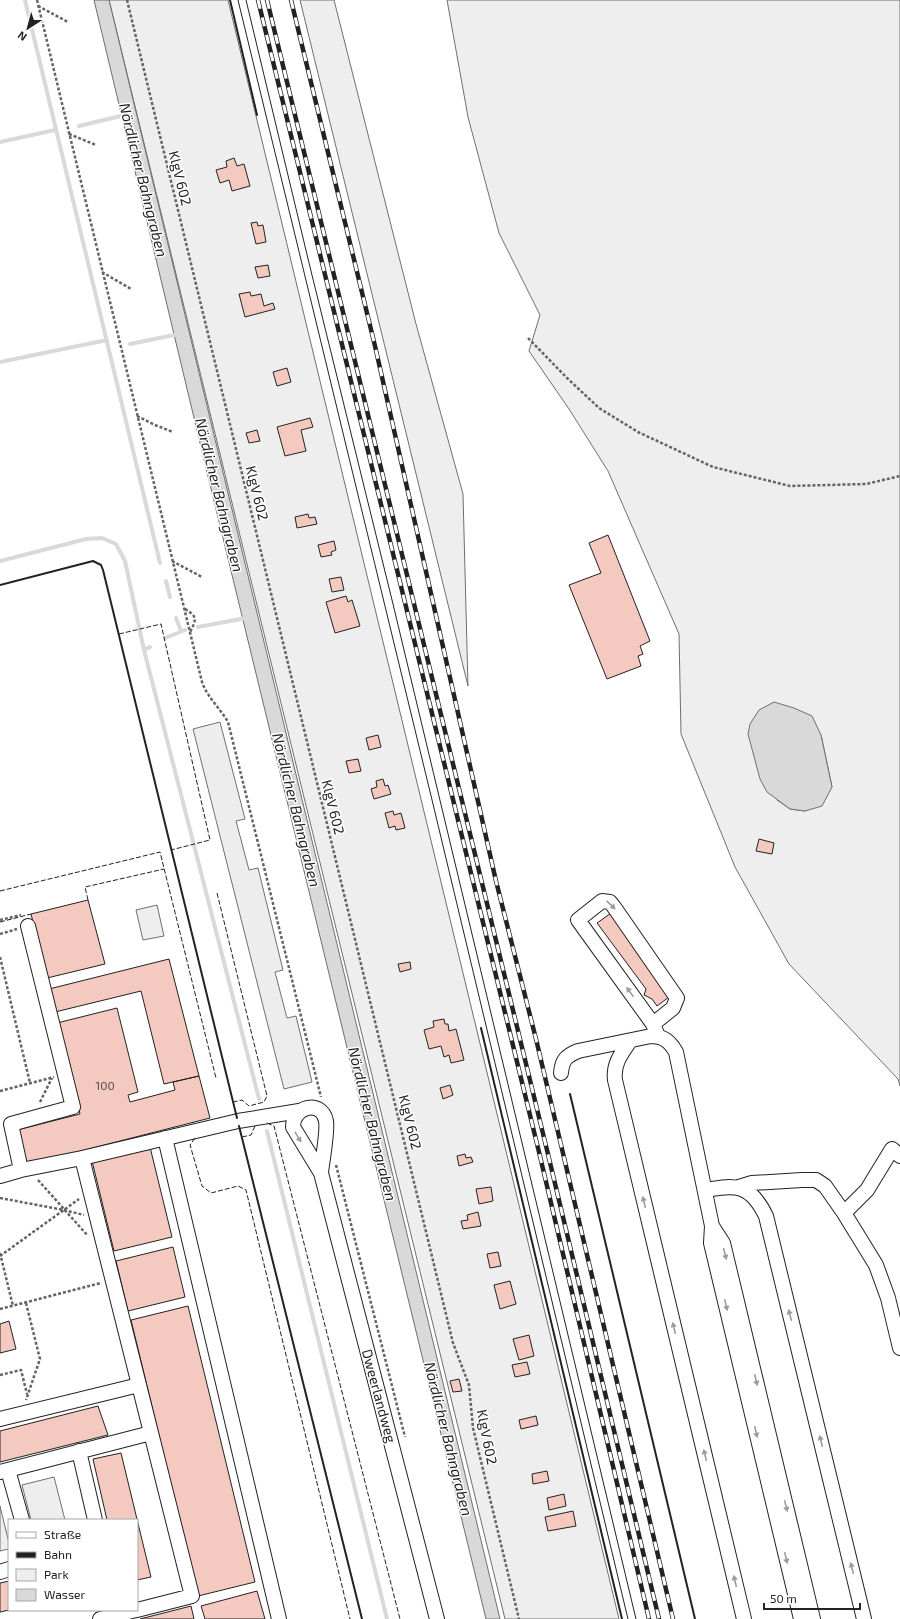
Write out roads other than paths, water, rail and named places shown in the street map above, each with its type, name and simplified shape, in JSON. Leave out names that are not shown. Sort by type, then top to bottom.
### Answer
[{"type":"street","points":[[561,1073],[563,1060],[570,1054],[578,1051],[630,1041],[655,1030],[674,1008],[677,998],[610,902],[602,901],[578,920],[655,1030],[670,1043],[676,1052],[706,1190],[712,1226],[711,1243],[801,1619]]},
{"type":"street","points":[[24,1169],[11,1124],[73,1107],[59,1076],[61,1060],[25,921]]},
{"type":"street","points":[[630,1041],[617,1062],[614,1074],[615,1080],[744,1619]]},
{"type":"street","name":"Dweerlandweg","points":[[320,1173],[326,1121],[321,1111],[311,1108],[299,1111],[295,1115],[293,1128],[320,1173],[437,1619]]},
{"type":"street","points":[[0,1176],[24,1169],[82,1158],[238,1122],[299,1111]]},
{"type":"street","points":[[165,1138],[279,1619]]},
{"type":"street","points":[[844,1213],[867,1190],[892,1149],[900,1156]]},
{"type":"street","points":[[82,1158],[192,1596],[138,1610]]},
{"type":"street","points":[[739,1188],[752,1183],[816,1180],[825,1186],[844,1213],[876,1265],[888,1298],[900,1348]]},
{"type":"street","points":[[706,1190],[730,1186],[739,1188],[753,1196],[761,1206],[766,1216],[864,1619]]},
{"type":"street","points":[[712,1226],[723,1243],[813,1619]]},
{"type":"street","points":[[0,1419],[139,1385]]},
{"type":"street","points":[[22,1519],[4,1470],[151,1434]]},
{"type":"street","points":[[80,1451],[95,1519]]},
{"type":"street","points":[[100,1619],[132,1611]]},
{"type":"water","name":"Nördlicher Bahngraben","points":[[94,0],[109,0],[500,1619],[486,1619],[206,468]]},
{"type":"water","points":[[774,702],[794,708],[812,716],[821,735],[832,787],[822,806],[805,811],[790,809],[767,792],[760,779],[748,734],[750,724],[759,710]]},
{"type":"waterway","points":[[25,0],[160,563]]},
{"type":"waterway","name":"Nördlicher Bahngraben","points":[[79,126],[125,115]]},
{"type":"waterway","points":[[0,142],[55,130]]},
{"type":"waterway","points":[[130,344],[179,334]]},
{"type":"waterway","points":[[0,362],[107,340]]},
{"type":"waterway","points":[[0,561],[86,539],[102,538],[116,544],[125,561],[144,650],[259,1099]]},
{"type":"waterway","points":[[166,581],[170,597]]},
{"type":"waterway","points":[[176,618],[181,631]]},
{"type":"waterway","points":[[198,627],[246,618]]},
{"type":"waterway","points":[[165,638],[185,630]]},
{"type":"waterway","points":[[144,650],[150,647]]},
{"type":"waterway","points":[[267,1131],[387,1619]]},
{"type":"tram line","points":[[238,0],[433,804],[628,1619]]},
{"type":"tram line","points":[[246,0],[393,604],[636,1619]]},
{"type":"railway","points":[[258,0],[539,1152],[649,1619]]},
{"type":"railway","points":[[267,0],[547,1150],[659,1619]]},
{"type":"railway","points":[[291,0],[375,346],[496,881],[536,1039],[673,1619]]}]
